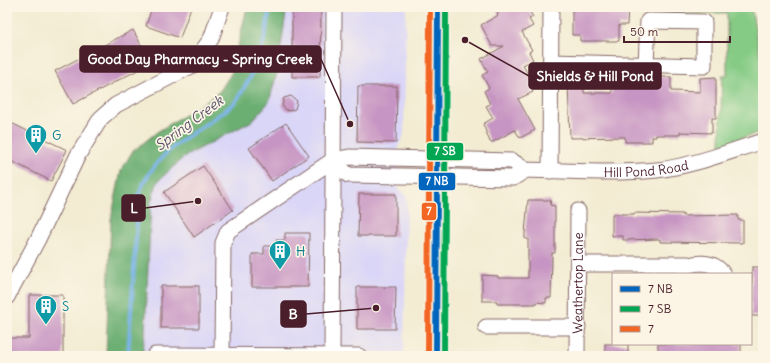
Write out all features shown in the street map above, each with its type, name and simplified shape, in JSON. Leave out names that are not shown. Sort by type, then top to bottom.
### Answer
[{"type":"main road","points":[[436,356],[438,7]]},
{"type":"street","points":[[7,297],[38,239],[78,155],[101,118],[116,105],[191,66],[210,39],[222,7]]},
{"type":"street","points":[[332,355],[334,7]]},
{"type":"street","points":[[550,171],[551,7]]},
{"type":"street","points":[[551,62],[704,66],[704,22],[648,21],[646,64]]},
{"type":"street","name":"Hill Pond Road","points":[[333,160],[349,158],[437,158],[512,161],[526,170],[600,172],[658,170],[692,164],[763,141]]},
{"type":"street","points":[[222,355],[223,243],[228,231],[333,160]]},
{"type":"street","name":"Hill Pond Road","points":[[333,160],[348,175],[513,178],[526,170]]},
{"type":"street","name":"Weathertop Lane","points":[[578,211],[578,356]]},
{"type":"street","points":[[579,264],[682,269],[712,265],[722,273]]},
{"type":"street","points":[[486,327],[578,327]]},
{"type":"street","points":[[155,355],[360,356]]},
{"type":"shaded area","points":[[287,7],[406,7],[404,135],[398,147],[398,188],[407,196],[404,356],[142,356],[146,332],[151,201],[158,181],[184,157],[252,121],[269,102],[277,73]]},
{"type":"green space","points":[[247,7],[287,7],[277,73],[269,102],[252,121],[184,157],[158,181],[151,201],[145,334],[142,356],[106,356],[111,219],[121,171],[132,152],[157,132],[204,103],[220,91],[232,72]]},
{"type":"green space","points":[[639,7],[751,7],[763,71],[763,131],[720,145],[722,76],[727,76],[727,13],[639,13]]},
{"type":"building","points":[[152,7],[191,7],[180,38],[146,26]]},
{"type":"building","points":[[495,7],[527,7],[533,17],[529,19],[533,26],[522,32],[532,50],[529,52],[533,60],[523,65],[532,82],[529,84],[533,92],[518,99],[535,130],[520,138],[515,130],[493,142],[490,142],[483,124],[493,118],[486,106],[490,104],[484,91],[489,88],[482,75],[488,72],[481,59],[504,46],[492,46],[481,25],[497,16],[498,13]]},
{"type":"building","points":[[572,7],[628,7],[627,25],[619,25],[619,41],[580,41],[580,35],[572,35]]},
{"type":"building","points":[[292,10],[321,10],[320,77],[292,77]]},
{"type":"building","points":[[133,30],[151,63],[73,104],[55,71]]},
{"type":"building","points":[[655,77],[671,77],[671,91],[700,92],[700,78],[716,77],[716,118],[712,118],[712,133],[680,132],[680,135],[656,135],[656,137],[652,137],[652,142],[625,142],[625,137],[570,138],[568,82],[584,83],[584,93],[612,93],[612,79],[655,79]]},
{"type":"building","points":[[358,86],[397,86],[396,143],[357,142]]},
{"type":"building","points":[[291,96],[297,101],[295,109],[288,111],[282,106],[284,98]]},
{"type":"building","name":"G","points":[[7,121],[67,150],[51,181],[7,159]]},
{"type":"building","points":[[286,123],[309,156],[272,181],[249,148]]},
{"type":"building","points":[[203,166],[233,210],[194,237],[164,192]]},
{"type":"building","points":[[359,194],[396,194],[396,236],[358,236]]},
{"type":"building","points":[[528,200],[551,200],[550,205],[555,206],[555,253],[552,253],[551,298],[546,298],[546,303],[536,302],[536,304],[497,304],[497,301],[482,301],[482,275],[498,276],[498,278],[528,278],[528,239],[525,239],[525,233]]},
{"type":"building","points":[[612,214],[683,214],[683,216],[738,215],[738,220],[743,220],[743,243],[660,242],[660,239],[623,240],[623,236],[612,236]]},
{"type":"building","name":"H","points":[[285,233],[309,233],[308,287],[252,287],[252,254],[264,254],[264,246],[276,246],[276,240],[285,240]]},
{"type":"building","points":[[752,267],[763,267],[763,316],[752,316]]},
{"type":"building","points":[[161,286],[199,286],[199,328],[161,328]]},
{"type":"building","points":[[357,287],[396,287],[395,329],[357,329]]},
{"type":"building","name":"S","points":[[29,295],[63,295],[63,356],[7,356],[7,338],[29,338]]},
{"type":"building","points":[[605,344],[628,345],[628,356],[605,356]]},
{"type":"building","points":[[658,345],[741,345],[741,356],[658,356]]},
{"type":"waterway","name":"Spring Creek","points":[[128,356],[139,194],[147,177],[157,163],[168,152],[221,114],[238,98],[250,79],[258,59],[264,39],[270,7]]},
{"type":"transit line","name":"7","points":[[428,356],[430,7]]},
{"type":"transit line","points":[[436,356],[438,7]]},
{"type":"transit line","points":[[444,356],[446,7]]},
{"type":"place","name":"Shields & Hill Pond","points":[[465,40]]},
{"type":"place","name":"Good Day Pharmacy - Spring Creek","points":[[350,124]]},
{"type":"place","name":"G","points":[[36,154]]},
{"type":"place","name":"L","points":[[198,201]]},
{"type":"place","name":"H","points":[[280,270]]},
{"type":"place","name":"B","points":[[376,308]]},
{"type":"place","name":"S","points":[[46,326]]}]
